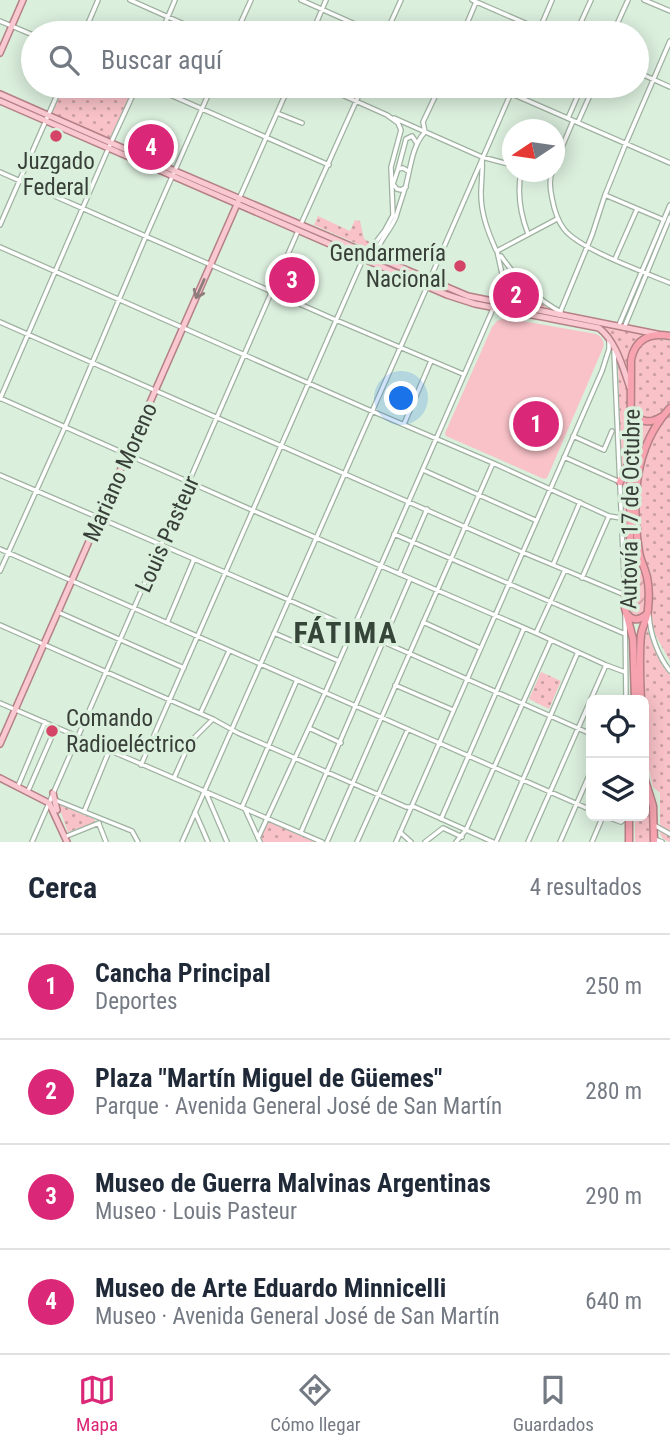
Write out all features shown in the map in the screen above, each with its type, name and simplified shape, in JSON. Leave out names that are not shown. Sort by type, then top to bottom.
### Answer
[{"type":"highway","points":[[660,335],[670,336]]},
{"type":"highway","name":"Autovía 17 de Octubre","points":[[635,695],[633,639],[625,592],[631,559],[631,367],[634,349],[643,340],[660,335]]},
{"type":"highway","points":[[632,405],[640,420],[651,421],[662,416]]},
{"type":"highway","name":"Autovía 17 de Octubre","points":[[641,695],[641,639],[648,612],[647,578],[639,556],[636,522],[637,477],[646,445],[662,416],[670,408]]},
{"type":"highway","points":[[620,482],[631,452]]},
{"type":"highway","points":[[627,572],[635,567],[644,570]]},
{"type":"highway","points":[[626,610],[632,619],[636,620],[642,619],[648,612]]},
{"type":"highway","points":[[649,793],[657,841]]},
{"type":"highway","points":[[649,799],[653,806]]},
{"type":"highway","points":[[628,841],[629,821]]},
{"type":"main road","points":[[0,53],[23,0]]},
{"type":"main road","points":[[0,94],[173,174],[466,301],[559,313],[571,318],[660,335]]},
{"type":"main road","points":[[0,101],[47,117]]},
{"type":"main road","name":"Mariano Moreno","points":[[0,744],[238,202]]},
{"type":"main road","points":[[365,256],[375,257],[428,284]]},
{"type":"main road","points":[[495,305],[603,330],[624,369],[631,391]]},
{"type":"main road","points":[[0,778],[51,798],[68,840]]},
{"type":"street","points":[[89,21],[98,0]]},
{"type":"street","points":[[130,0],[177,21]]},
{"type":"street","points":[[166,21],[175,0]]},
{"type":"street","points":[[241,21],[251,0]]},
{"type":"street","points":[[301,0],[349,21]]},
{"type":"street","points":[[318,21],[326,0]]},
{"type":"street","points":[[391,21],[401,0]]},
{"type":"street","points":[[543,21],[552,0]]},
{"type":"street","points":[[581,21],[591,0]]},
{"type":"street","points":[[618,21],[628,0]]},
{"type":"street","points":[[644,0],[670,11]]},
{"type":"street","points":[[468,21],[475,1],[517,21]]},
{"type":"street","points":[[0,21],[21,31]]},
{"type":"street","points":[[649,90],[670,41]]},
{"type":"street","points":[[649,77],[670,87]]},
{"type":"street","points":[[0,225],[56,98]]},
{"type":"street","points":[[132,98],[0,399],[625,672]]},
{"type":"street","points":[[177,98],[329,164]]},
{"type":"street","points":[[0,571],[207,98]]},
{"type":"street","points":[[238,202],[284,98]]},
{"type":"street","points":[[350,98],[482,157],[502,162]]},
{"type":"street","name":"Louis Pasteur","points":[[32,842],[358,98]]},
{"type":"street","points":[[375,257],[401,201],[416,144],[425,132],[423,122],[434,98]]},
{"type":"street","points":[[182,842],[509,98]]},
{"type":"street","points":[[522,98],[670,163]]},
{"type":"street","points":[[565,141],[579,98]]},
{"type":"street","points":[[573,121],[587,98]]},
{"type":"street","points":[[496,251],[512,273],[559,313],[646,98]]},
{"type":"street","points":[[277,113],[302,123]]},
{"type":"street","points":[[387,115],[398,123],[401,130],[391,167],[396,209]]},
{"type":"street","points":[[392,185],[409,136],[414,137],[416,144]]},
{"type":"street","points":[[259,840],[501,289],[500,261],[482,209],[482,157]]},
{"type":"street","points":[[398,169],[403,168],[409,173]]},
{"type":"street","points":[[0,172],[464,374]]},
{"type":"street","points":[[520,182],[521,211],[528,234]]},
{"type":"street","points":[[551,182],[550,190],[557,219],[568,234],[615,260],[670,283]]},
{"type":"street","points":[[392,185],[399,190],[405,187]]},
{"type":"street","points":[[605,195],[668,221]]},
{"type":"street","points":[[393,200],[401,201]]},
{"type":"street","points":[[621,327],[668,221],[670,205]]},
{"type":"street","points":[[615,260],[637,209]]},
{"type":"street","points":[[141,765],[335,320],[365,256],[394,216]]},
{"type":"street","points":[[496,251],[557,219]]},
{"type":"street","points":[[0,247],[609,516],[621,518]]},
{"type":"street","points":[[502,274],[507,271],[512,273]]},
{"type":"street","points":[[0,322],[582,578],[625,592],[614,349]]},
{"type":"street","points":[[396,842],[602,371],[609,349],[609,338]]},
{"type":"street","points":[[404,424],[431,361]]},
{"type":"street","points":[[602,371],[609,365],[615,371]]},
{"type":"street","points":[[573,436],[604,450],[612,431]]},
{"type":"street","points":[[564,457],[620,482]]},
{"type":"street","points":[[0,702],[324,842],[493,463]]},
{"type":"street","points":[[423,470],[536,520]]},
{"type":"street","points":[[0,475],[586,732]]},
{"type":"street","points":[[553,565],[580,502]]},
{"type":"street","points":[[399,574],[426,509]]},
{"type":"street","points":[[582,578],[609,516]]},
{"type":"street","points":[[394,534],[625,634]]},
{"type":"street","points":[[0,549],[586,808]]},
{"type":"street","points":[[167,623],[194,559]]},
{"type":"street","points":[[536,633],[565,570]]},
{"type":"street","points":[[301,832],[410,579]]},
{"type":"street","points":[[624,695],[626,610]]},
{"type":"street","points":[[58,612],[184,668]]},
{"type":"street","points":[[648,612],[653,639],[670,671]]},
{"type":"street","points":[[423,622],[480,648]]},
{"type":"street","points":[[0,625],[201,713],[352,784],[406,807],[441,818],[486,841],[495,842],[578,652]]},
{"type":"street","points":[[441,818],[524,628]]},
{"type":"street","points":[[274,633],[339,661]]},
{"type":"street","points":[[456,842],[466,830],[551,640]]},
{"type":"street","points":[[201,713],[229,650]]},
{"type":"street","points":[[528,842],[606,665]]},
{"type":"street","points":[[259,840],[244,807],[297,680]]},
{"type":"street","points":[[395,685],[453,710]]},
{"type":"street","points":[[174,778],[190,742],[213,719]]},
{"type":"street","points":[[18,786],[45,722]]},
{"type":"street","points":[[28,791],[57,727]]},
{"type":"street","points":[[309,728],[341,743]]},
{"type":"street","points":[[358,842],[408,729]]},
{"type":"street","points":[[84,812],[109,751]]},
{"type":"street","points":[[560,842],[586,783]]},
{"type":"street","points":[[205,791],[227,842]]},
{"type":"street","points":[[51,798],[99,821],[132,831],[138,842]]},
{"type":"street","points":[[195,812],[208,842]]},
{"type":"street","points":[[68,840],[99,821]]},
{"type":"street","points":[[99,821],[107,842]]},
{"type":"street","points":[[592,842],[602,821]]},
{"type":"street","points":[[654,825],[670,834]]},
{"type":"street","points":[[425,842],[443,828],[462,837]]},
{"type":"street","points":[[400,832],[411,842]]},
{"type":"street","points":[[185,836],[188,842]]},
{"type":"shaded area","points":[[56,98],[132,98],[111,143],[48,115]]},
{"type":"shaded area","points":[[318,216],[350,231],[355,220],[360,221],[364,239],[370,242],[365,247],[314,225]]},
{"type":"shaded area","points":[[506,273],[549,309],[549,310],[502,300]]},
{"type":"shaded area","points":[[505,318],[596,334],[603,342],[603,348],[547,478],[544,479],[446,436],[445,433],[492,327]]},
{"type":"shaded area","points":[[603,329],[650,334],[640,339],[629,372],[619,351]]},
{"type":"shaded area","points":[[647,341],[670,341],[670,403],[657,417],[646,419],[640,416],[636,409],[633,365],[640,347]]},
{"type":"shaded area","points":[[618,362],[630,397],[630,452],[621,477]]},
{"type":"shaded area","points":[[670,412],[670,661],[652,624],[651,573],[645,565],[641,546],[638,506],[639,485],[649,446]]},
{"type":"shaded area","points":[[635,416],[645,424],[656,423],[636,471]]},
{"type":"shaded area","points":[[629,468],[629,558],[625,573],[621,482]]},
{"type":"shaded area","points":[[637,571],[644,577],[646,608],[644,613],[639,615],[633,614],[630,609],[629,578],[632,572]]},
{"type":"shaded area","points":[[647,629],[662,665],[670,675],[670,842],[663,839],[660,833],[660,793],[653,787],[649,770],[649,695],[645,695],[644,642]]},
{"type":"shaded area","points":[[541,672],[561,681],[549,709],[529,699]]},
{"type":"shaded area","points":[[649,802],[651,842],[635,842],[635,821],[649,821]]},
{"type":"shaded area","points":[[60,805],[94,819],[95,821],[68,832]]},
{"type":"shaded area","points":[[269,820],[314,840],[263,842],[260,836]]},
{"type":"place","name":"Juzgado Federal","points":[[56,136]]},
{"type":"place","name":"Museo de Arte Eduardo Minnicelli","points":[[151,147]]},
{"type":"place","name":"Gendarmería Nacional","points":[[460,266]]},
{"type":"place","name":"Museo de Guerra Malvinas Argentinas","points":[[292,280]]},
{"type":"place","name":"Plaza \"Martín Miguel de Güemes\"","points":[[516,295]]},
{"type":"place","name":"Cancha Principal","points":[[536,424]]},
{"type":"place","name":"Comando Radioeléctrico","points":[[52,731]]},
{"type":"district","name":"FÁTIMA","points":[[346,633]]}]
